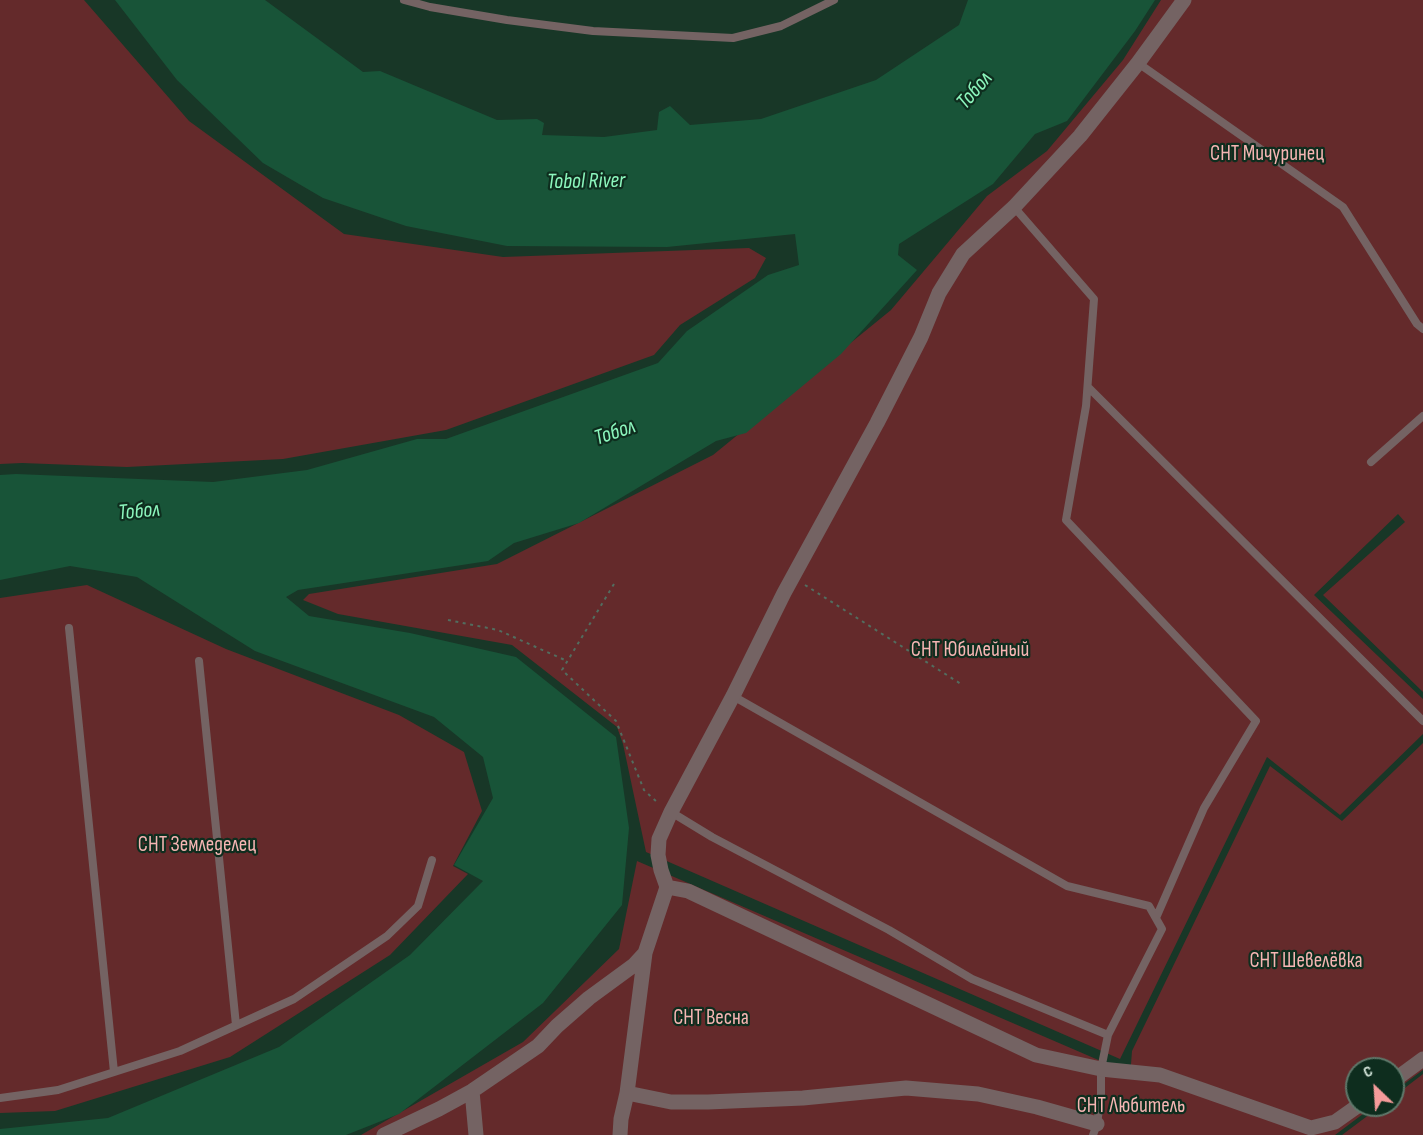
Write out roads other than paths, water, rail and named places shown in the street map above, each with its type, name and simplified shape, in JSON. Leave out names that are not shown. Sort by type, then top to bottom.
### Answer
[{"type":"street","points":[[621,1135],[621,1119],[627,1093],[645,953],[666,887],[660,870],[658,840],[671,813],[792,578],[921,337],[939,293],[963,254],[1014,207],[1080,136],[1184,0]]},
{"type":"street","points":[[666,887],[688,891],[1036,1055],[1101,1069],[1160,1075],[1312,1131],[1335,1122],[1345,1115]]},
{"type":"street","points":[[384,1135],[472,1091],[538,1046],[589,998],[634,965],[645,953]]},
{"type":"street","points":[[1405,1072],[1423,1059]]},
{"type":"street","points":[[627,1093],[672,1102],[708,1102],[803,1098],[906,1088],[978,1094],[1037,1107],[1095,1130]]},
{"type":"street","points":[[472,1091],[476,1135]]},
{"type":"lane","points":[[404,0],[430,7],[507,20],[593,31],[733,38],[781,26],[834,0]]},
{"type":"lane","points":[[1138,63],[1343,207],[1417,324],[1423,329]]},
{"type":"lane","points":[[1014,207],[1094,299],[1086,406],[1066,520],[1256,721],[1204,808],[1155,918]]},
{"type":"lane","points":[[1088,387],[1423,721]]},
{"type":"lane","points":[[1371,462],[1423,416]]},
{"type":"lane","points":[[69,628],[114,1072]]},
{"type":"lane","points":[[199,661],[236,1025]]},
{"type":"lane","points":[[733,696],[1067,886],[1149,906],[1162,929],[1108,1035],[1101,1069],[1101,1095],[1095,1130]]},
{"type":"lane","points":[[671,813],[889,930],[972,979],[1108,1035]]},
{"type":"lane","points":[[0,1098],[58,1090],[180,1051],[294,999],[387,936],[418,906],[432,860]]},
{"type":"water","points":[[115,0],[265,0],[363,72],[380,71],[497,120],[537,119],[544,123],[542,135],[604,137],[657,130],[659,112],[670,106],[690,125],[761,119],[876,80],[959,25],[968,0],[1155,0],[1135,31],[1067,121],[1035,134],[993,184],[899,244],[898,255],[917,270],[841,354],[746,433],[716,441],[579,523],[514,543],[488,561],[298,590],[286,597],[309,616],[410,633],[516,657],[616,737],[629,828],[622,905],[543,1003],[399,1114],[346,1135],[0,1135],[0,1129],[108,1118],[279,1047],[410,955],[483,881],[454,865],[493,798],[483,757],[434,717],[255,651],[137,577],[70,566],[0,580],[0,475],[213,482],[307,470],[417,439],[446,439],[658,363],[687,331],[768,275],[799,265],[795,234],[667,247],[507,246],[406,226],[323,198],[263,163],[177,80]]},
{"type":"water label","name":"Тобол","points":[[975,91]]},
{"type":"water label","name":"Tobol River","points":[[586,182]]},
{"type":"water label","name":"Тобол","points":[[615,433]]},
{"type":"water label","name":"Тобол","points":[[139,512]]},
{"type":"park label","name":"СНТ Мичуринец","points":[[1267,155]]},
{"type":"park label","name":"СНТ Юбилейный","points":[[970,651]]},
{"type":"park label","name":"СНТ Земледелец","points":[[197,846]]},
{"type":"park label","name":"СНТ Шевелёвка","points":[[1306,962]]},
{"type":"park label","name":"СНТ Весна","points":[[711,1019]]},
{"type":"park label","name":"СНТ Любитель","points":[[1131,1107]]}]
